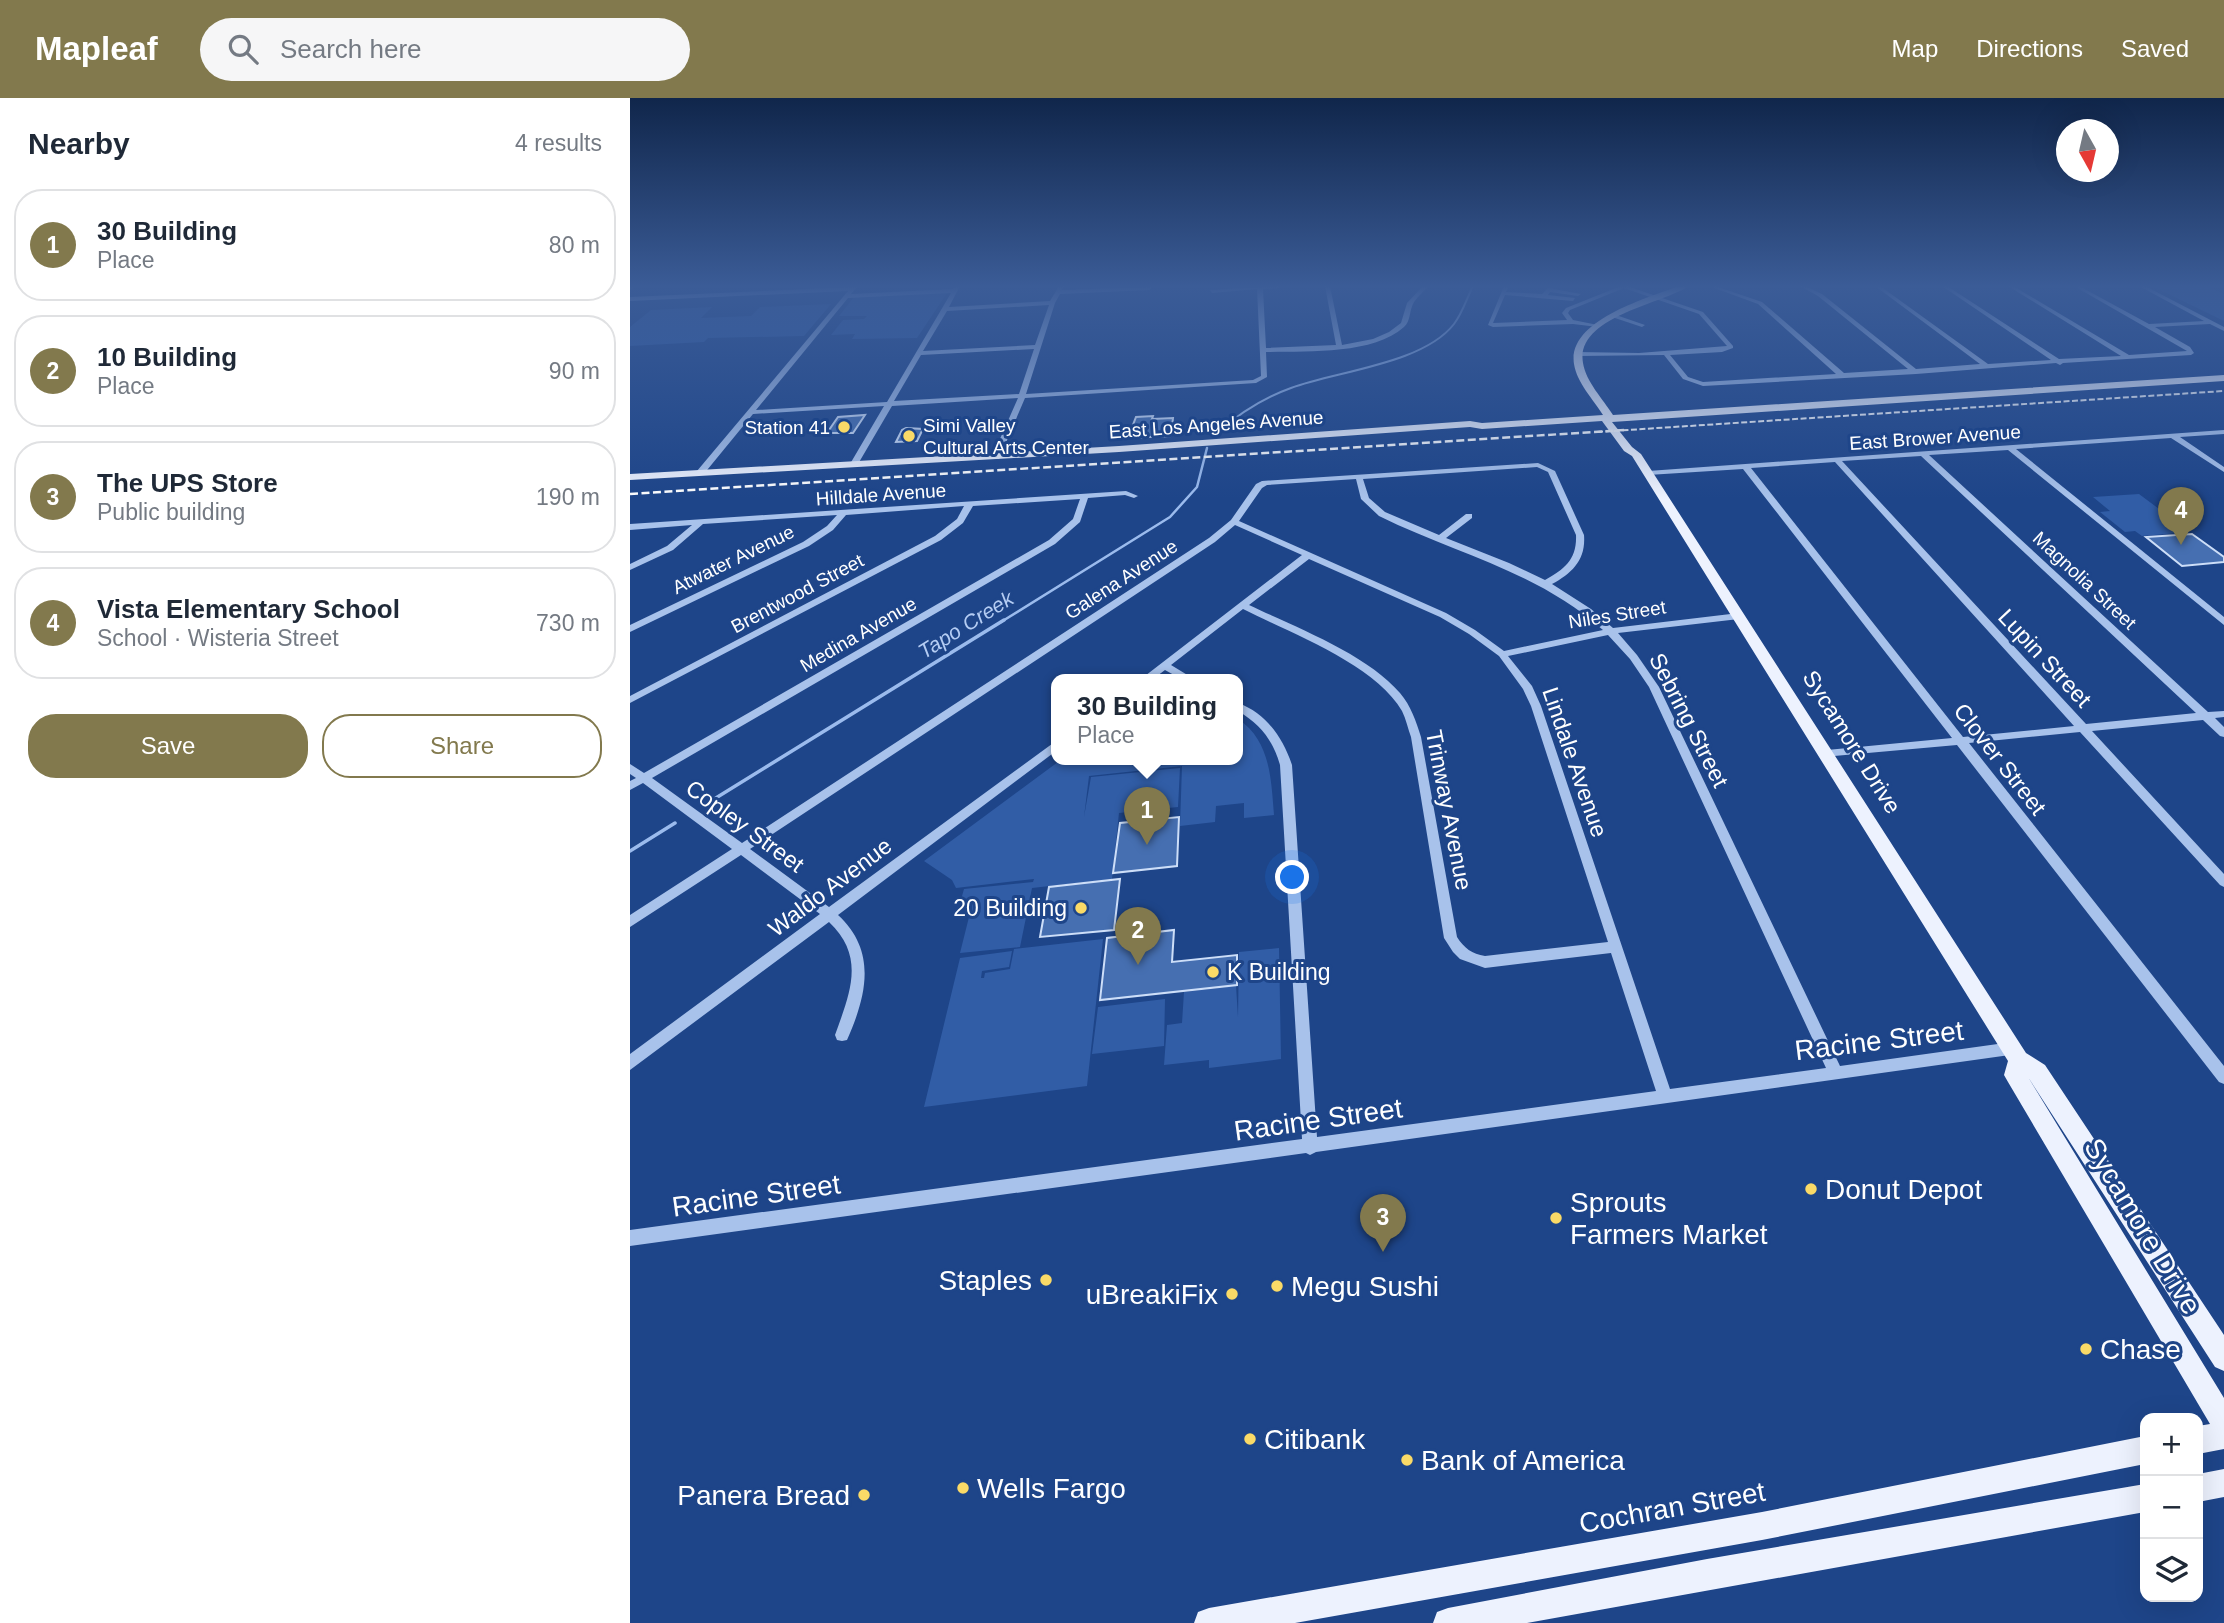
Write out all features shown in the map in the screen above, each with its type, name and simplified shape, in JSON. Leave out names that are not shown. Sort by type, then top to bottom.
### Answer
[{"type":"main road","name":"Sycamore Drive","points":[[1578,357],[1581,370],[1608,415],[1607,422],[1628,449],[1636,454],[2016,1055],[2038,1072],[2224,1358]]},
{"type":"main road","name":"East Los Angeles Avenue","points":[[630,477],[996,457],[1470,424],[1482,426],[1608,415],[2224,378]]},
{"type":"main road","name":"Sycamore Drive","points":[[2016,1055],[2015,1075],[2224,1423]]},
{"type":"main road","points":[[2203,1439],[2224,1435]]},
{"type":"main road","name":"Cochran Street","points":[[1209,1623],[1757,1527],[2140,1451]]},
{"type":"main road","points":[[2203,1487],[2224,1483]]},
{"type":"main road","points":[[1448,1623],[1707,1574],[2140,1499]]},
{"type":"street","points":[[700,473],[796,357]]},
{"type":"street","points":[[854,464],[916,357]]},
{"type":"street","points":[[996,457],[1023,396],[1035,357]]},
{"type":"street","points":[[752,412],[1252,382],[1264,377],[1263,357]]},
{"type":"street","points":[[1667,357],[1682,378],[1697,383],[2140,357]]},
{"type":"street","points":[[1822,357],[1843,376]]},
{"type":"street","points":[[1898,357],[1916,372]]},
{"type":"street","points":[[1975,357],[1988,367]]},
{"type":"street","points":[[2051,357],[2060,363]]},
{"type":"street","name":"East Brower Avenue","points":[[1648,473],[2224,432]]},
{"type":"street","points":[[2172,436],[2224,470]]},
{"type":"street","points":[[2009,447],[2224,622]]},
{"type":"street","name":"Magnolia Street","points":[[1922,453],[2224,733]]},
{"type":"street","name":"Lupin Street","points":[[1837,460],[2224,882]]},
{"type":"street","name":"Clover Street","points":[[1745,466],[2224,1077]]},
{"type":"street","name":"Galena Avenue","points":[[630,922],[1200,547],[1234,522],[1259,486],[1265,483],[1546,467],[1551,471],[1580,535],[1581,544],[1575,563],[1564,574],[1547,583]]},
{"type":"street","name":"Sebring Street","points":[[1359,477],[1361,491],[1373,508],[1391,519],[1547,583],[1612,631],[1654,687],[1835,1072]]},
{"type":"street","name":"Hilldale Avenue","points":[[630,527],[1086,496],[1134,496]]},
{"type":"street","name":"Medina Avenue","points":[[630,786],[1052,542],[1077,520],[1086,496]]},
{"type":"street","name":"Brentwood Street","points":[[630,700],[938,538],[960,521],[970,504]]},
{"type":"street","name":"Atwater Avenue","points":[[630,629],[806,544],[830,528],[844,512]]},
{"type":"street","points":[[1440,538],[1469,516]]},
{"type":"street","points":[[630,567],[670,548],[701,522]]},
{"type":"street","name":"Lindale Avenue","points":[[1234,522],[1443,615],[1502,654],[1528,688],[1665,1095]]},
{"type":"street","points":[[1152,674],[1308,555]]},
{"type":"street","name":"Trinway Avenue","points":[[1244,606],[1355,662],[1396,696],[1407,711],[1416,737],[1451,938],[1458,951],[1470,959],[1485,962],[1615,947]]},
{"type":"street","name":"Niles Street","points":[[1502,654],[1612,631],[1739,616]]},
{"type":"street","points":[[1164,665],[1180,674]]},
{"type":"street","points":[[1243,709],[1257,716],[1270,728],[1281,746],[1286,765],[1310,1147]]},
{"type":"street","points":[[1827,754],[1958,739],[2224,715]]},
{"type":"street","name":"Waldo Avenue","points":[[630,1063],[1051,749]]},
{"type":"street","name":"Copley Street","points":[[630,768],[828,915],[853,942],[859,969],[853,1003],[842,1035]]},
{"type":"street","name":"Racine Street","points":[[630,1238],[1310,1147],[1835,1072],[2016,1055]]},
{"type":"shaded area","points":[[2139,494],[2190,532],[2142,536],[2135,531],[2125,532],[2100,512],[2110,511],[2093,497]]},
{"type":"shaded area","points":[[1243,723],[1257,738],[1267,762],[1274,815],[1244,818],[1244,803],[1216,806],[1215,822],[1180,826],[1182,766],[1089,776],[1084,817],[1091,777],[1180,768],[1178,807],[1119,813],[1112,879],[1032,888],[1020,947],[960,953],[971,909],[958,910],[964,889],[1033,882],[1034,879],[956,888],[952,880],[924,861],[1054,765],[1243,765]]},
{"type":"shaded area","points":[[1103,939],[1087,1086],[924,1107],[960,958],[1012,951],[1009,967],[982,971],[981,978],[984,978],[985,973],[1010,969],[1014,949]]},
{"type":"shaded area","points":[[1279,948],[1281,1059],[1209,1068],[1209,1060],[1164,1065],[1167,1025],[1182,1023],[1184,992],[1236,986],[1238,1017],[1239,952]]},
{"type":"shaded area","points":[[1165,999],[1164,1046],[1092,1054],[1098,1007]]},
{"type":"building","name":"Station 41","points":[[865,415],[853,433],[827,433],[838,417]]},
{"type":"building","points":[[1153,416],[1152,419],[1173,418],[1171,436],[1128,438],[1136,417]]},
{"type":"building","name":"Simi Valley Cultural Arts Center","points":[[923,429],[917,441],[896,442],[902,430]]},
{"type":"building","points":[[2192,534],[2224,557],[2224,562],[2182,566],[2146,537]]},
{"type":"building","points":[[1179,817],[1177,866],[1113,873],[1120,823]]},
{"type":"building","name":"20 Building","points":[[1120,879],[1114,930],[1040,937],[1049,887]]},
{"type":"building","points":[[1174,930],[1172,962],[1237,955],[1237,985],[1100,1000],[1107,938]]},
{"type":"waterway","name":"Tapo Creek","points":[[1218,432],[1271,396],[1310,382],[1401,357]]},
{"type":"waterway","name":"Tapo Creek","points":[[1215,434],[1220,430]]},
{"type":"waterway","name":"Tapo Creek","points":[[1001,622],[1170,517],[1197,487],[1207,448]]},
{"type":"waterway","name":"Tapo Creek","points":[[711,801],[1004,620]]},
{"type":"waterway","name":"Tapo Creek","points":[[630,851],[675,823]]},
{"type":"railway","points":[[1597,432],[2224,391]]},
{"type":"railway","points":[[630,494],[1624,430]]},
{"type":"place","name":"Station 41","points":[[844,427]]},
{"type":"place","name":"Simi Valley Cultural Arts Center","points":[[909,436]]},
{"type":"place","name":"Vista Elementary School","points":[[2181,545]]},
{"type":"place","name":"30 Building","points":[[1147,845]]},
{"type":"place","name":"20 Building","points":[[1081,908]]},
{"type":"place","name":"10 Building","points":[[1138,965]]},
{"type":"place","name":"K Building","points":[[1213,972]]},
{"type":"place","name":"Donut Depot","points":[[1811,1189]]},
{"type":"place","name":"Sprouts Farmers Market","points":[[1556,1218]]},
{"type":"place","name":"The UPS Store","points":[[1383,1252]]},
{"type":"place","name":"Staples","points":[[1046,1280]]},
{"type":"place","name":"Megu Sushi","points":[[1277,1286]]},
{"type":"place","name":"uBreakiFix","points":[[1232,1294]]},
{"type":"place","name":"Chase","points":[[2086,1349]]},
{"type":"place","name":"Citibank","points":[[1250,1439]]},
{"type":"place","name":"Bank of America","points":[[1407,1460]]},
{"type":"place","name":"Wells Fargo","points":[[963,1488]]},
{"type":"place","name":"Panera Bread","points":[[864,1495]]}]
